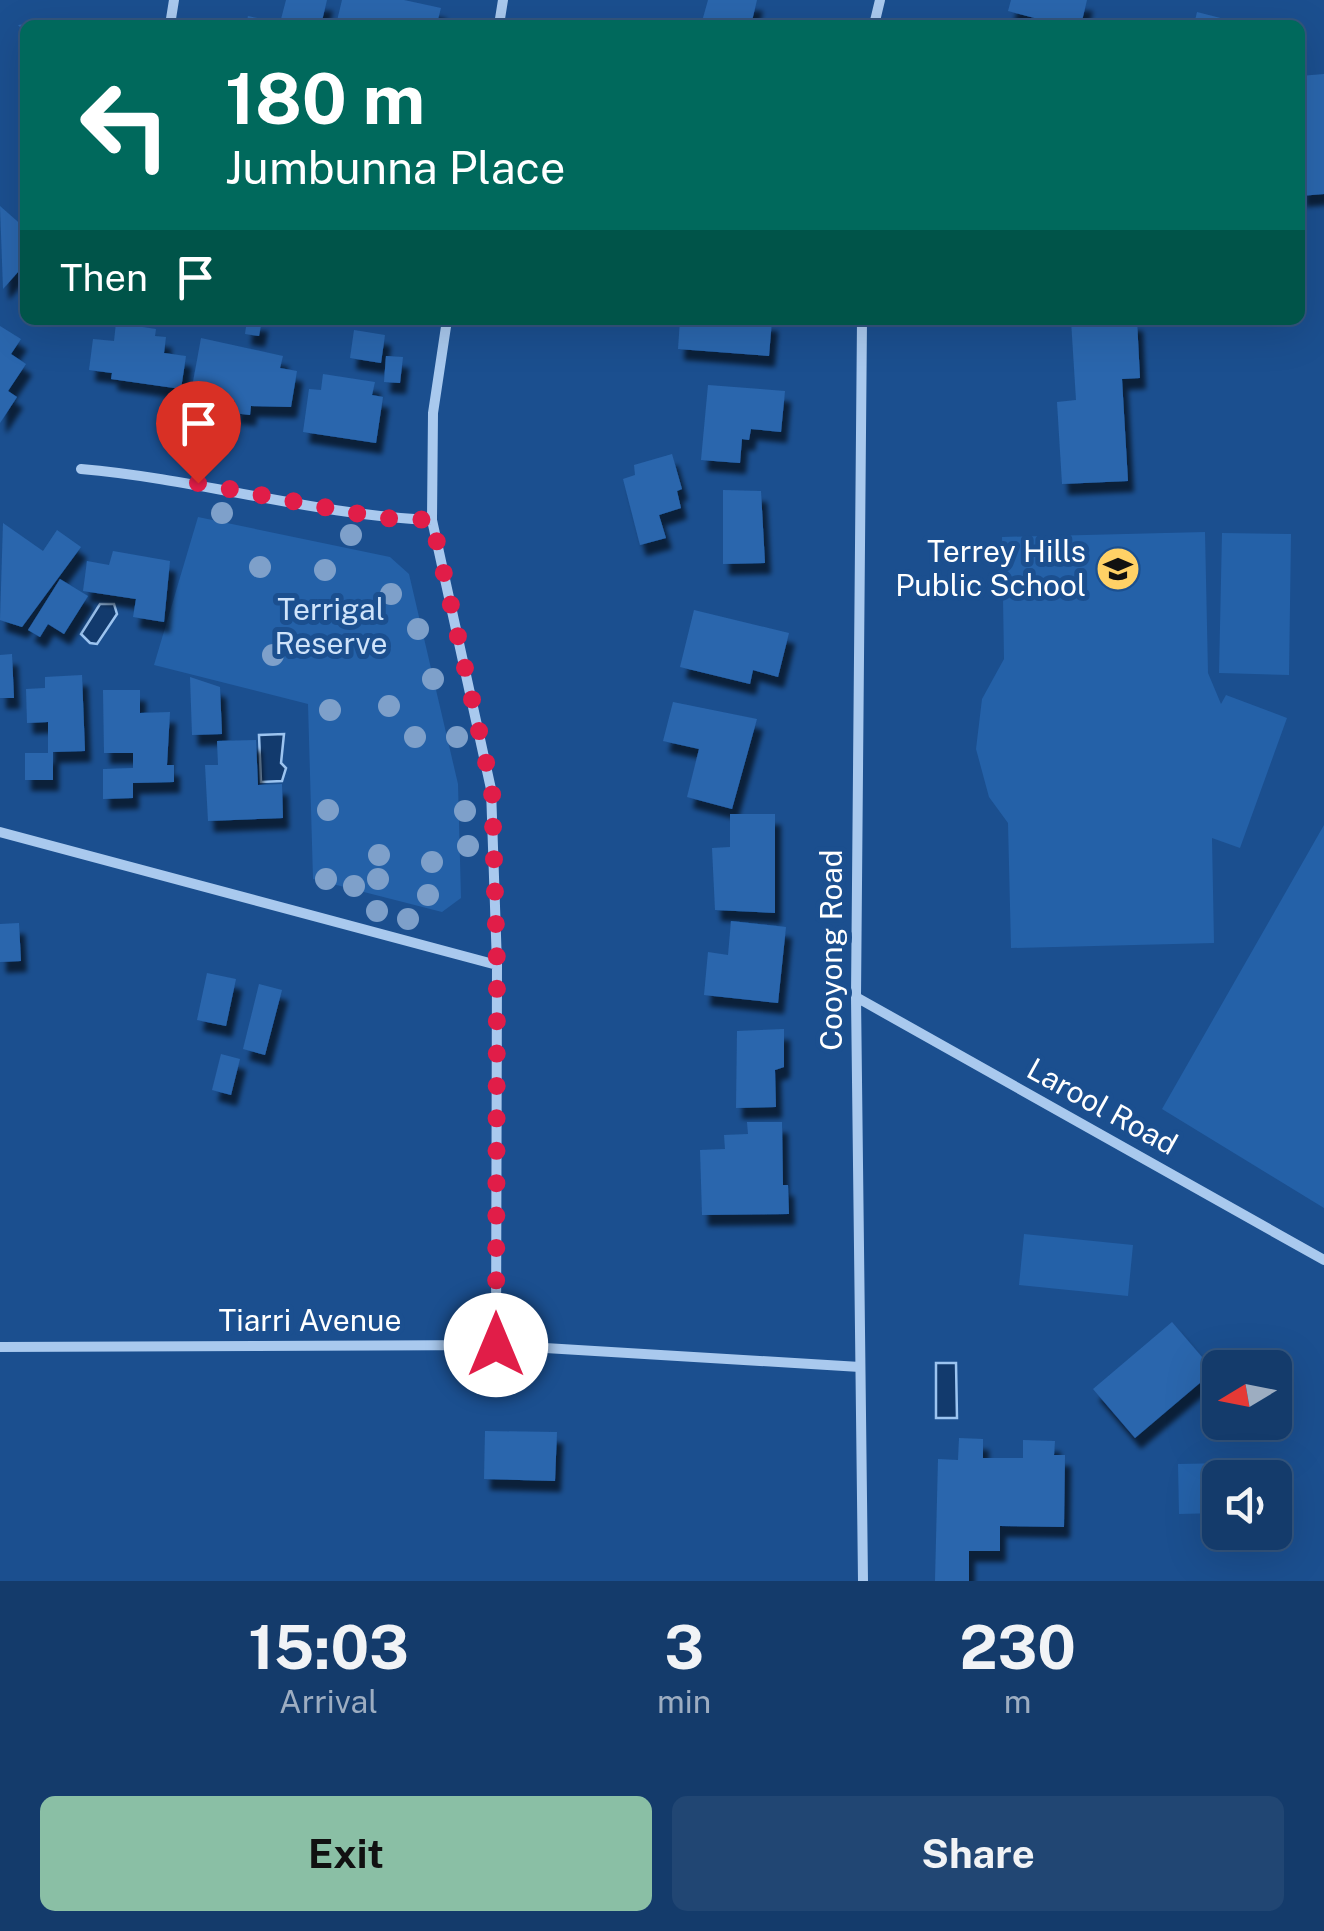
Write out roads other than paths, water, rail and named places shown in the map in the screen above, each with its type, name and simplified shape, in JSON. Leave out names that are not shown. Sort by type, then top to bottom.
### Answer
[{"type":"street","points":[[447,325],[433,413],[432,520],[492,789],[497,964],[496,1345]]},
{"type":"street","name":"Cooyong Road","points":[[862,325],[856,997],[862,1581]]},
{"type":"street","points":[[82,469],[161,476],[381,518],[432,520]]},
{"type":"street","points":[[0,832],[497,964]]},
{"type":"street","name":"Larool Road","points":[[856,997],[1324,1260]]},
{"type":"street","name":"Tiarri Avenue","points":[[0,1347],[496,1345],[860,1367]]},
{"type":"place","name":"Terrey Hills Public School","points":[[1118,569]]},
{"type":"park label","name":"Terrigal Reserve","points":[[331,627]]}]
